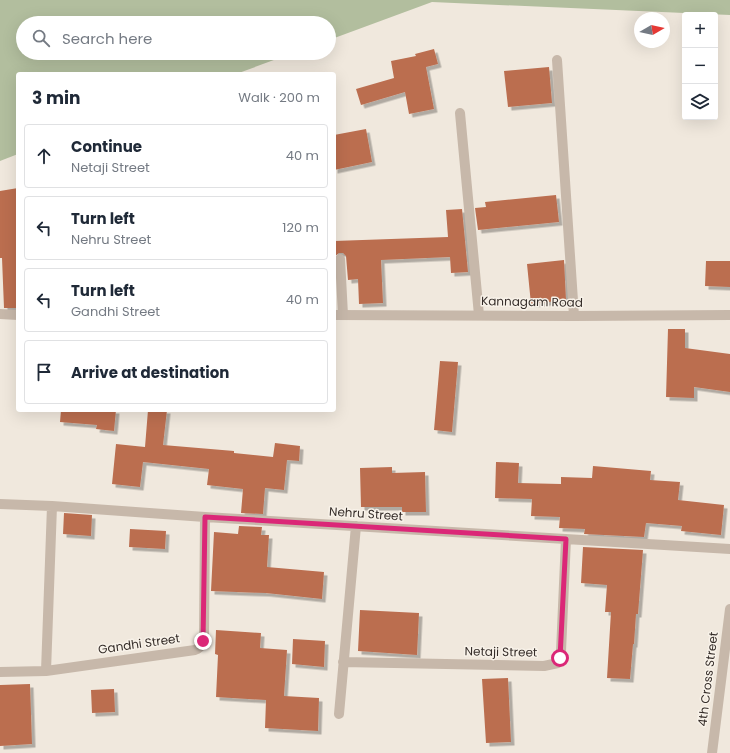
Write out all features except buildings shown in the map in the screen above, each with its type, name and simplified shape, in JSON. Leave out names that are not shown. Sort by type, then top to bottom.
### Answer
[{"type":"street","points":[[557,60],[574,316]]},
{"type":"street","points":[[460,113],[479,315]]},
{"type":"street","points":[[338,315],[340,259]]},
{"type":"street","points":[[0,314],[16,314]]},
{"type":"street","name":"Kannagam Road","points":[[338,315],[730,315]]},
{"type":"street","name":"Nehru Street","points":[[0,504],[52,506],[205,517],[730,549]]},
{"type":"street","points":[[0,672],[46,671],[52,506]]},
{"type":"street","name":"Gandhi Street","points":[[46,671],[196,650],[200,648],[204,636],[205,517]]},
{"type":"street","points":[[339,714],[356,526]]},
{"type":"street","name":"Netaji Street","points":[[343,662],[544,666],[558,664],[561,651],[566,539]]},
{"type":"street","name":"4th Cross Street","points":[[712,753],[730,609]]},
{"type":"green space","points":[[0,0],[730,0],[730,15],[718,14],[718,12],[682,13],[432,2],[336,37],[336,16],[16,16],[16,60],[274,60],[241,72],[16,72],[16,155],[0,161]]},
{"type":"route","points":[[203,641],[205,517],[566,539],[560,658]]}]
